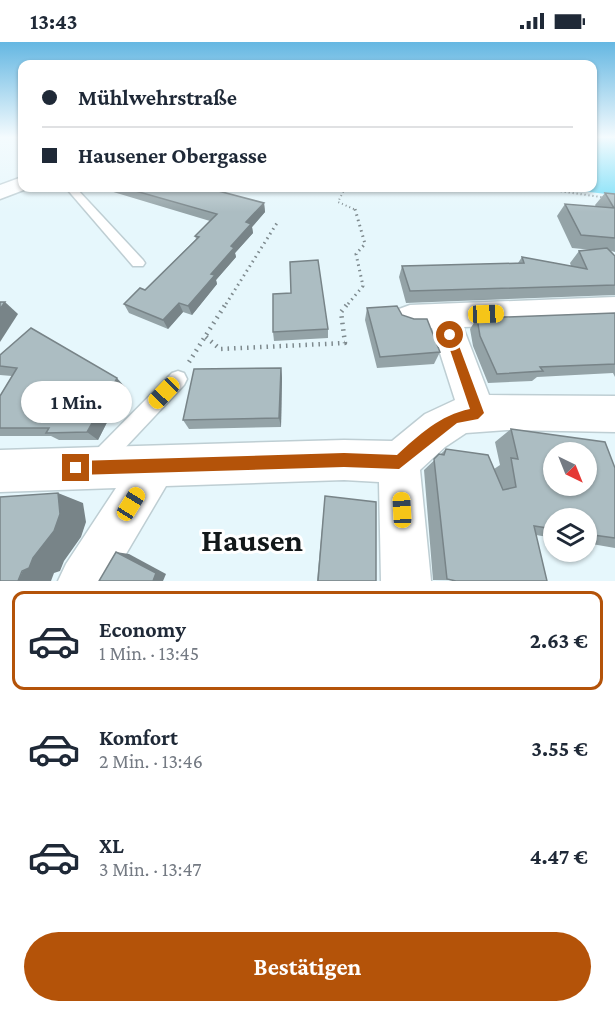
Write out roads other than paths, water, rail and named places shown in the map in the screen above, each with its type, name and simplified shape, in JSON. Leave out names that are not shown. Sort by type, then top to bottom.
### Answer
[{"type":"street","points":[[0,193],[18,185]]},
{"type":"street","points":[[410,317],[615,309]]},
{"type":"street","points":[[443,316],[478,413]]},
{"type":"street","points":[[0,471],[344,460],[399,462],[424,439],[454,418],[478,413],[615,414]]},
{"type":"street","points":[[399,462],[406,581]]},
{"type":"street","points":[[83,581],[155,465]]},
{"type":"lane","points":[[75,192],[138,263]]},
{"type":"lane","points":[[92,468],[178,379]]},
{"type":"district","name":"Hausen","points":[[252,540]]}]
